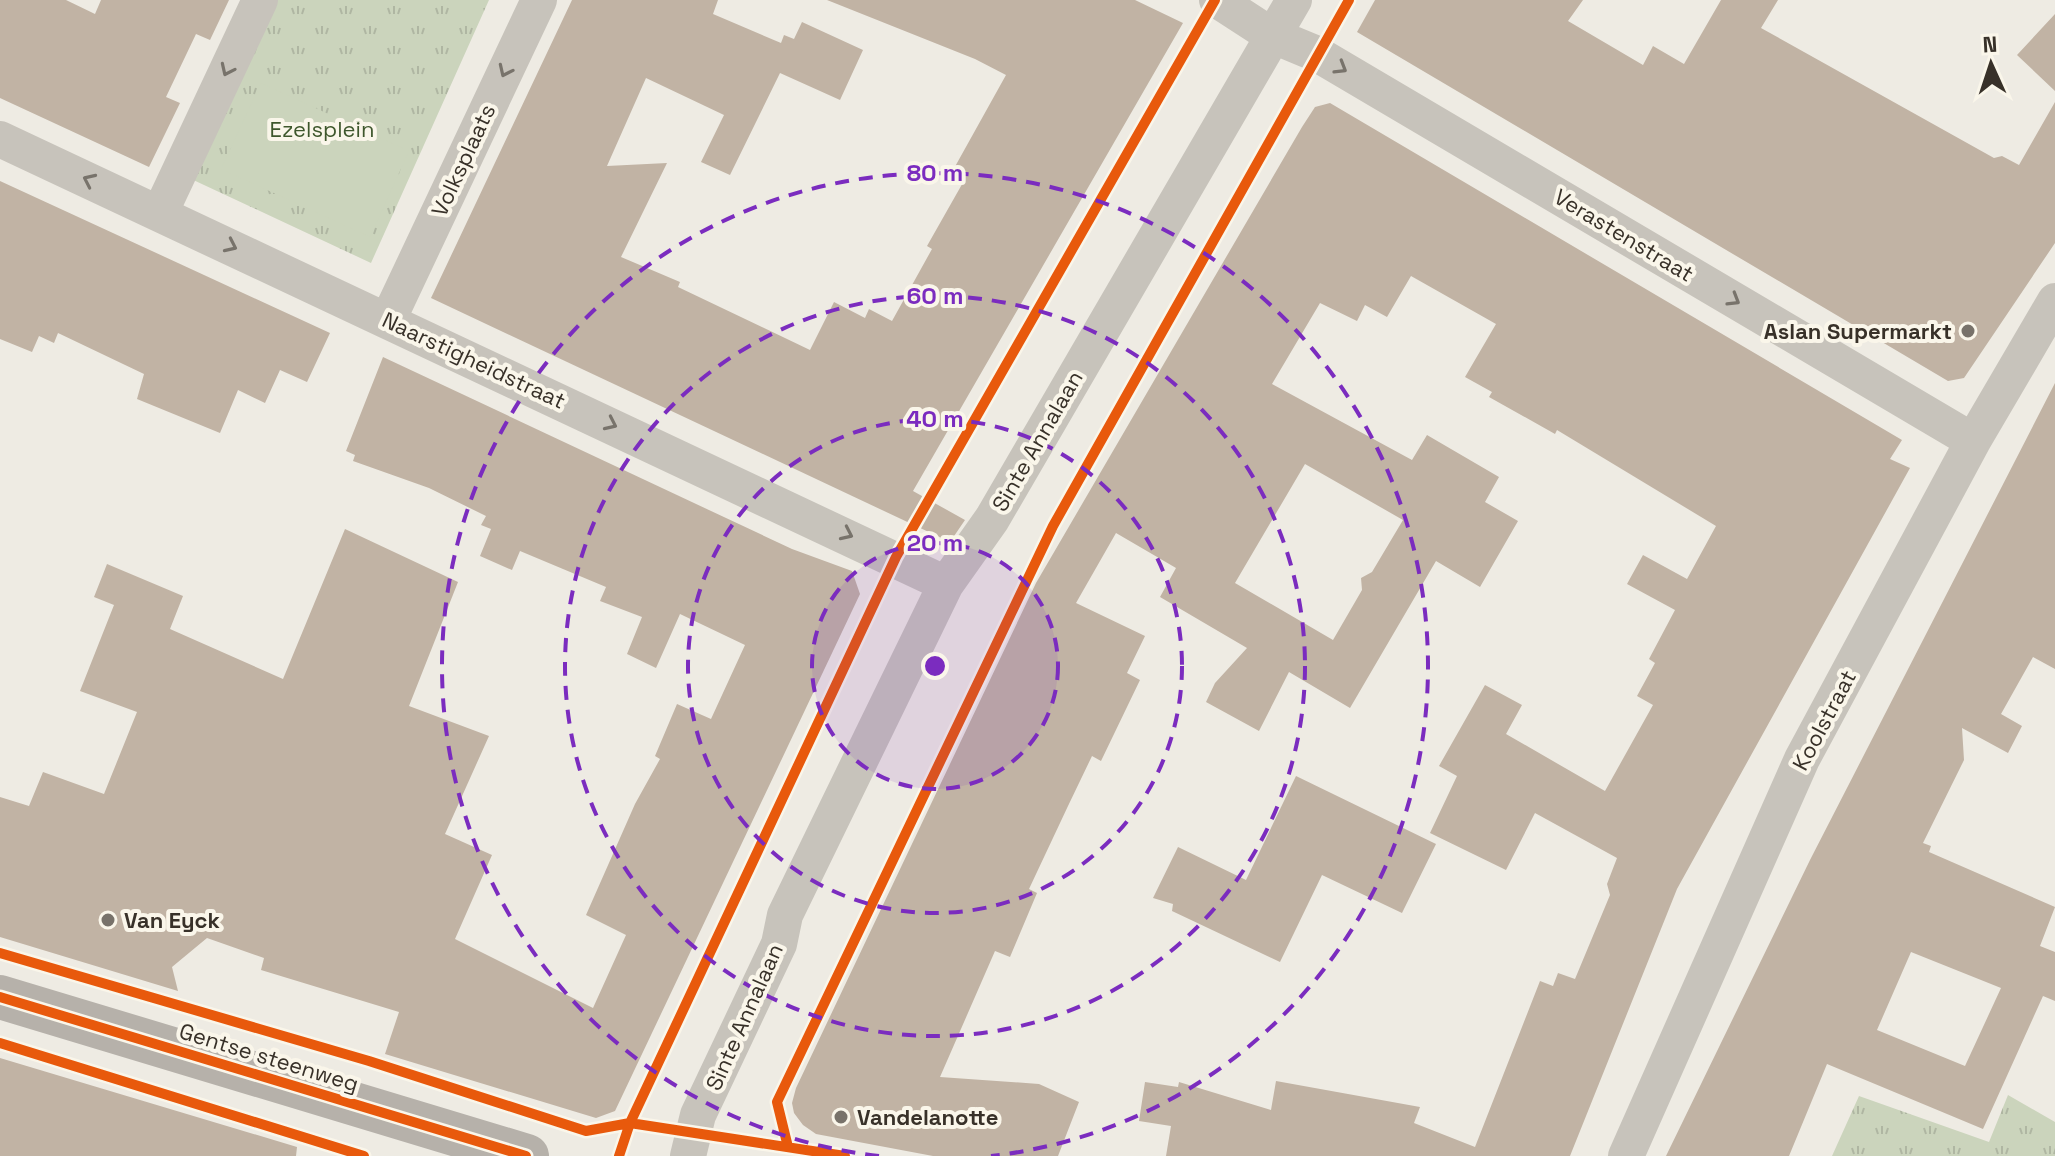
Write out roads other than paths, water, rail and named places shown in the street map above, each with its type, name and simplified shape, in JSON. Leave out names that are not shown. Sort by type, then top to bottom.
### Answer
[{"type":"main road","name":"Gentse steenweg","points":[[0,997],[527,1156]]},
{"type":"street","points":[[160,213],[260,0]]},
{"type":"street","name":"Volksplaats","points":[[388,320],[539,0]]},
{"type":"street","name":"Verastenstraat","points":[[1217,0],[1271,35],[1317,54],[1973,441]]},
{"type":"street","name":"Sinte Annalaan","points":[[688,1156],[698,1115],[779,944],[785,915],[946,584],[992,519],[1294,0]]},
{"type":"street","name":"Naarstigheidstraat","points":[[0,139],[946,584]]},
{"type":"street","name":"Koolstraat","points":[[1626,1156],[1802,759],[1973,441],[2055,301]]},
{"type":"place","name":"Aslan Supermarkt","points":[[1968,331]]},
{"type":"place","name":"Van Eyck","points":[[108,920]]},
{"type":"place","name":"Vandelanotte","points":[[841,1117]]},
{"type":"park label","name":"Ezelsplein","points":[[322,129]]}]
